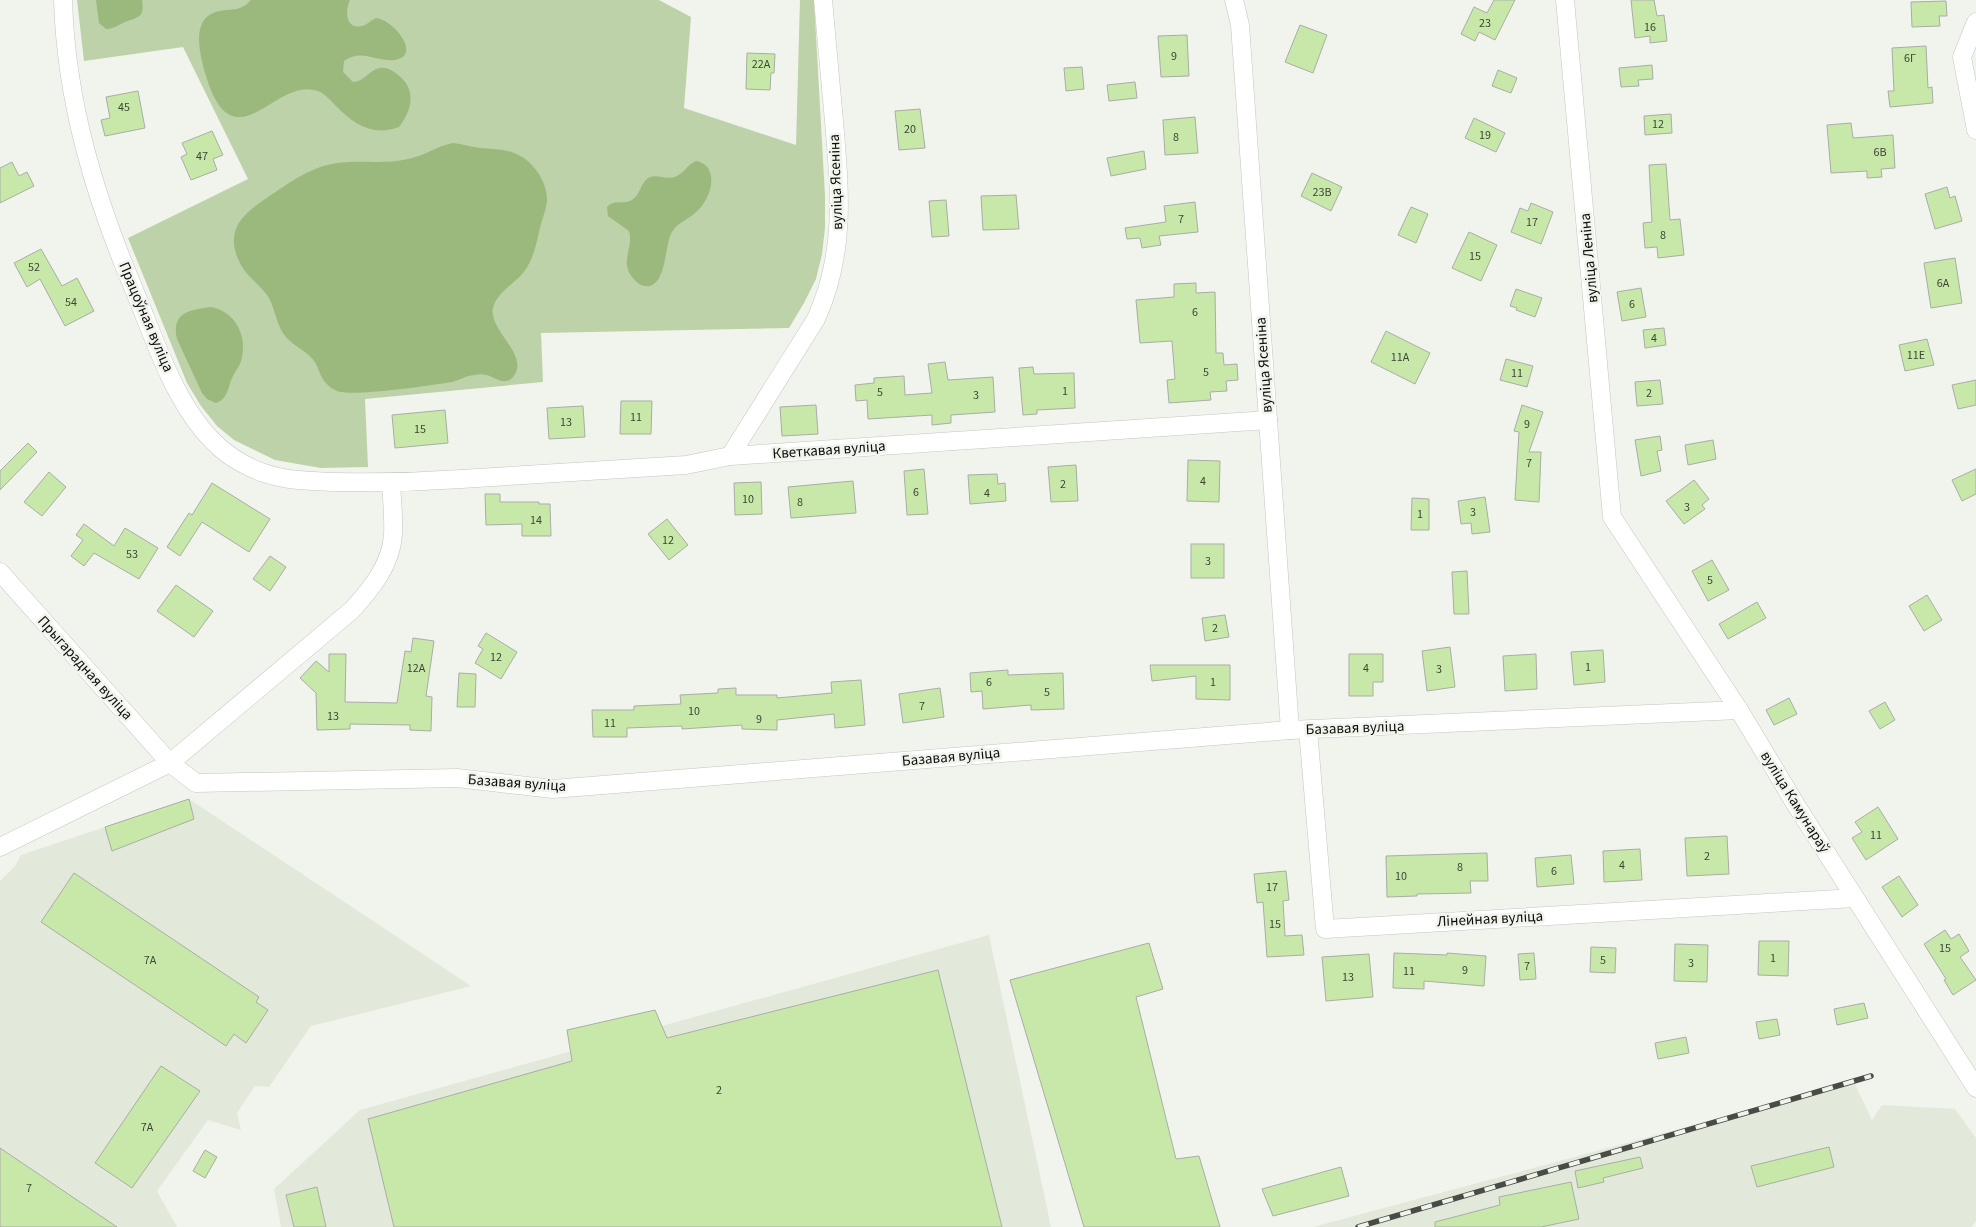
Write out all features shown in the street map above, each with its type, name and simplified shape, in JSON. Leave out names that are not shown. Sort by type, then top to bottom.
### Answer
[{"type":"street","name":"Працоўная вуліца","points":[[63,0],[64,35],[69,78],[92,179],[126,272],[166,365],[191,414],[203,432],[220,448],[241,462],[264,473],[310,481],[391,484]]},
{"type":"street","name":"вуліца Ясеніна","points":[[730,456],[816,319],[827,295],[834,266],[838,239],[839,186],[823,0]]},
{"type":"street","name":"вуліца Ясеніна","points":[[1234,0],[1240,25],[1290,730]]},
{"type":"street","name":"вуліца Леніна","points":[[1565,0],[1612,517]]},
{"type":"street","points":[[1976,22],[1962,57],[1976,130]]},
{"type":"street","name":"Кветкавая вуліца","points":[[391,484],[686,464],[730,456],[1268,420]]},
{"type":"street","points":[[0,846],[170,763],[352,610],[367,594],[380,575],[388,555],[393,536],[391,484]]},
{"type":"street","name":"вуліца Камунараў","points":[[1612,517],[1739,710],[1855,898],[1976,1088]]},
{"type":"street","name":"Прыгарадная вуліца","points":[[0,572],[170,763]]},
{"type":"street","name":"Базавая вуліца","points":[[170,763],[196,783],[457,778],[553,789],[1290,730],[1739,710]]},
{"type":"street","name":"Лінейная вуліца","points":[[1308,730],[1325,929],[1855,898]]},
{"type":"shaded area","points":[[77,0],[659,0],[691,17],[684,108],[796,145],[800,0],[814,0],[825,196],[825,228],[822,254],[816,279],[789,328],[541,333],[543,382],[365,399],[368,467],[321,468],[275,460],[234,440],[217,426],[201,406],[187,383],[128,238],[248,179],[183,47],[84,61]]},
{"type":"shaded area","points":[[96,0],[142,0],[143,6],[140,16],[137,18],[114,28],[106,29],[99,23]]},
{"type":"shaded area","points":[[251,0],[350,0],[347,14],[352,25],[366,25],[376,18],[383,20],[397,31],[406,45],[406,52],[402,57],[388,60],[363,55],[350,57],[344,61],[343,72],[353,82],[360,80],[376,69],[385,68],[394,72],[404,81],[410,93],[410,100],[407,114],[399,127],[381,130],[364,127],[349,118],[323,94],[314,90],[299,90],[284,96],[255,113],[241,117],[229,114],[217,102],[206,76],[201,58],[200,28],[210,14],[240,8]]},
{"type":"shaded area","points":[[453,143],[477,148],[498,149],[521,156],[538,172],[545,186],[547,204],[532,258],[522,274],[495,302],[493,308],[493,316],[497,325],[517,360],[517,369],[513,377],[507,381],[480,374],[449,383],[372,392],[345,393],[337,391],[329,387],[324,381],[311,357],[286,337],[278,323],[269,298],[241,265],[235,251],[236,229],[248,212],[257,205],[297,178],[317,168],[351,162],[399,161],[420,156],[441,146]]},
{"type":"shaded area","points":[[696,161],[706,166],[710,173],[711,186],[708,196],[699,210],[679,224],[672,232],[669,238],[664,265],[657,281],[652,285],[642,285],[633,278],[627,266],[630,243],[629,231],[608,216],[607,207],[613,203],[632,200],[648,178],[654,176],[675,177]]},
{"type":"shaded area","points":[[211,307],[226,313],[237,325],[243,348],[240,363],[227,392],[223,399],[216,403],[207,399],[202,393],[177,339],[176,330],[177,323],[184,314],[196,309]]},
{"type":"shaded area","points":[[189,799],[471,986],[311,1026],[269,1087],[255,1086],[237,1113],[241,1130],[208,1120],[157,1191],[177,1227],[0,1227],[0,881],[15,866],[21,855]]},
{"type":"shaded area","points":[[989,935],[1051,1227],[281,1227],[274,1189],[360,1110]]},
{"type":"shaded area","points":[[1854,1082],[1872,1120],[1882,1105],[1955,1109],[1976,1138],[1976,1221],[1971,1227],[1313,1227]]},
{"type":"building","points":[[1494,0],[1515,0],[1495,40],[1479,32],[1475,41],[1461,34],[1474,7],[1487,13]]},
{"type":"building","points":[[1631,0],[1654,0],[1657,16],[1664,15],[1667,41],[1650,43],[1650,36],[1635,38]]},
{"type":"building","points":[[1946,1],[1947,16],[1939,16],[1940,26],[1912,27],[1911,2]]},
{"type":"building","points":[[1300,25],[1327,35],[1313,73],[1285,62]]},
{"type":"building","points":[[1187,35],[1189,76],[1161,77],[1158,36]]},
{"type":"building","points":[[1926,46],[1928,88],[1932,87],[1933,103],[1890,107],[1888,91],[1894,91],[1892,48]]},
{"type":"building","points":[[747,53],[775,54],[774,73],[771,73],[770,90],[746,89]]},
{"type":"building","points":[[1652,65],[1653,79],[1638,80],[1639,86],[1621,87],[1619,68]]},
{"type":"building","points":[[1082,67],[1084,89],[1066,91],[1064,68]]},
{"type":"building","points":[[1498,70],[1517,78],[1511,93],[1492,86]]},
{"type":"building","points":[[1135,82],[1137,98],[1109,101],[1107,85]]},
{"type":"building","points":[[138,91],[145,128],[105,136],[101,120],[110,118],[106,97]]},
{"type":"building","points":[[920,109],[925,148],[899,150],[895,111]]},
{"type":"building","points":[[1671,114],[1672,133],[1645,135],[1644,116]]},
{"type":"building","points":[[1195,117],[1198,153],[1165,155],[1163,120]]},
{"type":"building","points":[[1474,118],[1505,133],[1496,152],[1465,138]]},
{"type":"building","points":[[1851,123],[1853,138],[1893,135],[1895,168],[1881,169],[1882,177],[1867,178],[1867,171],[1831,173],[1827,125]]},
{"type":"building","points":[[212,131],[223,155],[213,159],[217,170],[191,180],[181,157],[187,154],[182,143]]},
{"type":"building","points":[[1144,151],[1146,169],[1111,176],[1107,158]]},
{"type":"building","points":[[12,162],[19,176],[27,172],[34,186],[0,203],[0,168]]},
{"type":"building","points":[[1666,164],[1670,220],[1680,219],[1684,255],[1658,258],[1657,247],[1645,248],[1643,223],[1652,222],[1649,165]]},
{"type":"building","points":[[1312,173],[1342,187],[1331,211],[1301,196]]},
{"type":"building","points":[[1947,187],[1950,198],[1955,196],[1962,221],[1935,229],[1925,194]]},
{"type":"building","points":[[1016,195],[1019,229],[983,230],[981,196]]},
{"type":"building","points":[[946,200],[949,236],[932,237],[929,201]]},
{"type":"building","points":[[1195,202],[1198,232],[1159,236],[1161,245],[1142,248],[1140,238],[1127,239],[1125,228],[1166,222],[1164,206]]},
{"type":"building","points":[[1531,203],[1553,212],[1541,244],[1511,232],[1520,208],[1528,211]]},
{"type":"building","points":[[1411,207],[1428,214],[1416,243],[1398,235]]},
{"type":"building","points":[[1469,232],[1497,245],[1481,281],[1452,268]]},
{"type":"building","points":[[41,249],[62,286],[77,278],[94,311],[65,326],[40,279],[27,287],[14,263]]},
{"type":"building","points":[[1955,258],[1962,303],[1931,308],[1924,263]]},
{"type":"building","points":[[1196,283],[1196,293],[1215,292],[1216,353],[1223,353],[1224,365],[1237,364],[1238,380],[1226,381],[1227,391],[1210,392],[1211,400],[1169,403],[1167,380],[1175,379],[1172,341],[1140,343],[1136,300],[1174,297],[1174,284]]},
{"type":"building","points":[[1641,288],[1646,317],[1622,321],[1617,292]]},
{"type":"building","points":[[1516,289],[1542,298],[1535,317],[1510,306]]},
{"type":"building","points":[[1664,328],[1666,345],[1645,348],[1643,330]]},
{"type":"building","points":[[1386,331],[1430,353],[1415,384],[1371,362]]},
{"type":"building","points":[[1927,339],[1934,365],[1905,371],[1899,345]]},
{"type":"building","points":[[1506,359],[1533,366],[1527,387],[1500,380]]},
{"type":"building","points":[[945,362],[948,380],[993,377],[995,412],[951,415],[951,423],[932,425],[932,415],[868,419],[867,400],[856,401],[855,385],[874,383],[874,378],[904,376],[905,395],[932,393],[928,364]]},
{"type":"building","points":[[1033,367],[1034,374],[1074,373],[1075,408],[1037,410],[1037,414],[1023,415],[1019,368]]},
{"type":"building","points":[[1660,380],[1663,404],[1637,406],[1635,382]]},
{"type":"building","points":[[1976,380],[1976,405],[1958,409],[1952,385]]},
{"type":"building","points":[[621,401],[652,401],[651,434],[620,434]]},
{"type":"building","points":[[816,405],[818,434],[782,436],[780,407]]},
{"type":"building","points":[[1522,405],[1543,412],[1529,452],[1541,452],[1539,502],[1515,500],[1519,432],[1514,431]]},
{"type":"building","points":[[583,406],[585,437],[549,439],[547,408]]},
{"type":"building","points":[[445,410],[448,443],[395,448],[392,415]]},
{"type":"building","points":[[1660,436],[1662,450],[1657,451],[1661,471],[1641,476],[1635,440]]},
{"type":"building","points":[[1713,440],[1716,459],[1688,465],[1685,445]]},
{"type":"building","points":[[28,443],[37,452],[0,490],[0,471]]},
{"type":"building","points":[[1188,460],[1220,461],[1219,502],[1187,501]]},
{"type":"building","points":[[1076,465],[1078,501],[1051,502],[1048,467]]},
{"type":"building","points":[[924,469],[928,514],[907,515],[904,471]]},
{"type":"building","points":[[1976,469],[1976,494],[1962,501],[1952,480]]},
{"type":"building","points":[[49,472],[66,487],[42,516],[24,502]]},
{"type":"building","points":[[997,474],[998,484],[1005,483],[1006,501],[970,504],[968,475]]},
{"type":"building","points":[[1694,480],[1709,499],[1702,505],[1705,509],[1684,524],[1666,501]]},
{"type":"building","points":[[853,481],[856,513],[791,518],[788,487]]},
{"type":"building","points":[[761,482],[762,514],[735,515],[734,483]]},
{"type":"building","points":[[212,483],[270,519],[249,552],[202,522],[180,556],[167,547],[189,513],[192,515]]},
{"type":"building","points":[[485,494],[500,494],[500,502],[539,502],[539,504],[550,504],[551,536],[522,536],[522,524],[486,525]]},
{"type":"building","points":[[1485,497],[1490,532],[1472,534],[1471,523],[1461,524],[1458,501]]},
{"type":"building","points":[[1412,498],[1429,499],[1429,530],[1411,530]]},
{"type":"building","points":[[667,519],[688,545],[669,560],[648,534]]},
{"type":"building","points":[[84,524],[114,546],[125,528],[158,548],[139,579],[94,553],[84,566],[71,556],[83,540],[76,535]]},
{"type":"building","points":[[1191,544],[1224,544],[1224,578],[1191,578]]},
{"type":"building","points":[[270,556],[286,567],[270,591],[253,579]]},
{"type":"building","points":[[1712,560],[1729,590],[1708,601],[1692,571]]},
{"type":"building","points":[[1467,571],[1469,614],[1454,614],[1452,572]]},
{"type":"building","points":[[176,585],[213,611],[194,637],[157,611]]},
{"type":"building","points":[[1927,595],[1942,620],[1924,631],[1909,606]]},
{"type":"building","points":[[1757,602],[1766,618],[1728,639],[1719,624]]},
{"type":"building","points":[[1225,615],[1229,637],[1205,641],[1202,618]]},
{"type":"building","points":[[486,633],[517,652],[501,679],[475,663],[483,649],[478,646]]},
{"type":"building","points":[[413,638],[434,641],[426,696],[432,697],[431,731],[410,730],[410,725],[350,724],[350,729],[317,730],[316,693],[300,678],[316,661],[329,672],[329,654],[346,654],[345,702],[397,703],[405,651],[411,652]]},
{"type":"building","points":[[1450,647],[1455,687],[1427,691],[1422,651]]},
{"type":"building","points":[[1603,650],[1605,682],[1574,685],[1571,652]]},
{"type":"building","points":[[1349,654],[1383,654],[1383,682],[1373,682],[1373,696],[1349,696]]},
{"type":"building","points":[[1536,654],[1537,689],[1505,691],[1503,656]]},
{"type":"building","points":[[1150,665],[1230,665],[1230,700],[1196,699],[1196,676],[1152,681]]},
{"type":"building","points":[[1008,670],[1008,675],[1063,673],[1064,709],[1031,710],[1031,705],[983,709],[982,691],[971,692],[970,673]]},
{"type":"building","points":[[459,673],[476,674],[475,707],[457,707]]},
{"type":"building","points":[[861,680],[865,725],[835,728],[834,714],[777,720],[777,730],[742,729],[742,725],[682,729],[682,726],[627,728],[627,737],[593,737],[592,710],[634,710],[634,706],[681,704],[680,695],[718,693],[718,689],[736,688],[736,695],[777,695],[777,698],[832,693],[831,682]]},
{"type":"building","points":[[940,688],[944,717],[903,723],[899,694]]},
{"type":"building","points":[[1789,698],[1797,714],[1774,725],[1766,710]]},
{"type":"building","points":[[1885,702],[1895,720],[1880,729],[1869,711]]},
{"type":"building","points":[[189,799],[194,819],[112,851],[105,827]]},
{"type":"building","points":[[1878,807],[1898,839],[1866,860],[1852,838],[1862,832],[1855,822]]},
{"type":"building","points":[[1727,836],[1729,874],[1687,876],[1685,838]]},
{"type":"building","points":[[1640,849],[1642,880],[1604,882],[1603,851]]},
{"type":"building","points":[[1487,853],[1488,881],[1470,881],[1471,893],[1417,894],[1417,896],[1387,897],[1386,856]]},
{"type":"building","points":[[1571,855],[1574,884],[1537,887],[1535,858]]},
{"type":"building","points":[[1286,871],[1289,900],[1283,901],[1285,936],[1302,935],[1304,955],[1267,957],[1263,902],[1257,903],[1254,874]]},
{"type":"building","points":[[74,873],[259,997],[256,1002],[268,1010],[246,1043],[234,1034],[226,1046],[41,922]]},
{"type":"building","points":[[1899,876],[1918,905],[1902,917],[1882,887]]},
{"type":"building","points":[[1945,930],[1951,939],[1959,934],[1969,951],[1960,957],[1976,980],[1953,995],[1944,980],[1946,979],[1924,944]]},
{"type":"building","points":[[1759,941],[1789,941],[1788,976],[1758,975]]},
{"type":"building","points":[[1149,943],[1163,989],[1136,997],[1176,1159],[1199,1156],[1220,1227],[1084,1227],[1010,980]]},
{"type":"building","points":[[1675,944],[1708,945],[1707,982],[1674,981]]},
{"type":"building","points":[[1591,947],[1616,948],[1615,973],[1590,972]]},
{"type":"building","points":[[1394,953],[1447,955],[1447,953],[1486,956],[1484,986],[1424,981],[1424,989],[1393,988]]},
{"type":"building","points":[[1534,953],[1536,979],[1520,980],[1518,954]]},
{"type":"building","points":[[1369,954],[1373,997],[1326,1001],[1322,957]]},
{"type":"building","points":[[938,970],[1002,1227],[394,1227],[368,1119],[572,1061],[567,1030],[655,1010],[667,1038]]},
{"type":"building","points":[[1864,1003],[1868,1018],[1837,1025],[1834,1009]]},
{"type":"building","points":[[1777,1019],[1780,1035],[1759,1039],[1756,1022]]},
{"type":"building","points":[[1686,1037],[1689,1053],[1658,1059],[1655,1043]]},
{"type":"building","points":[[161,1066],[200,1091],[132,1188],[95,1163]]},
{"type":"building","points":[[1829,1147],[1834,1167],[1757,1187],[1751,1166]]},
{"type":"building","points":[[0,1148],[117,1227],[0,1227]]},
{"type":"building","points":[[205,1150],[217,1157],[205,1178],[193,1171]]},
{"type":"building","points":[[1640,1157],[1643,1168],[1603,1178],[1604,1182],[1578,1188],[1575,1171]]},
{"type":"building","points":[[1341,1167],[1349,1196],[1273,1216],[1262,1189]]},
{"type":"building","points":[[1571,1182],[1579,1219],[1541,1227],[1435,1227],[1435,1222],[1500,1205],[1499,1197]]},
{"type":"building","points":[[317,1187],[326,1227],[294,1227],[286,1195]]},
{"type":"railway","points":[[1358,1227],[1871,1076]]}]
